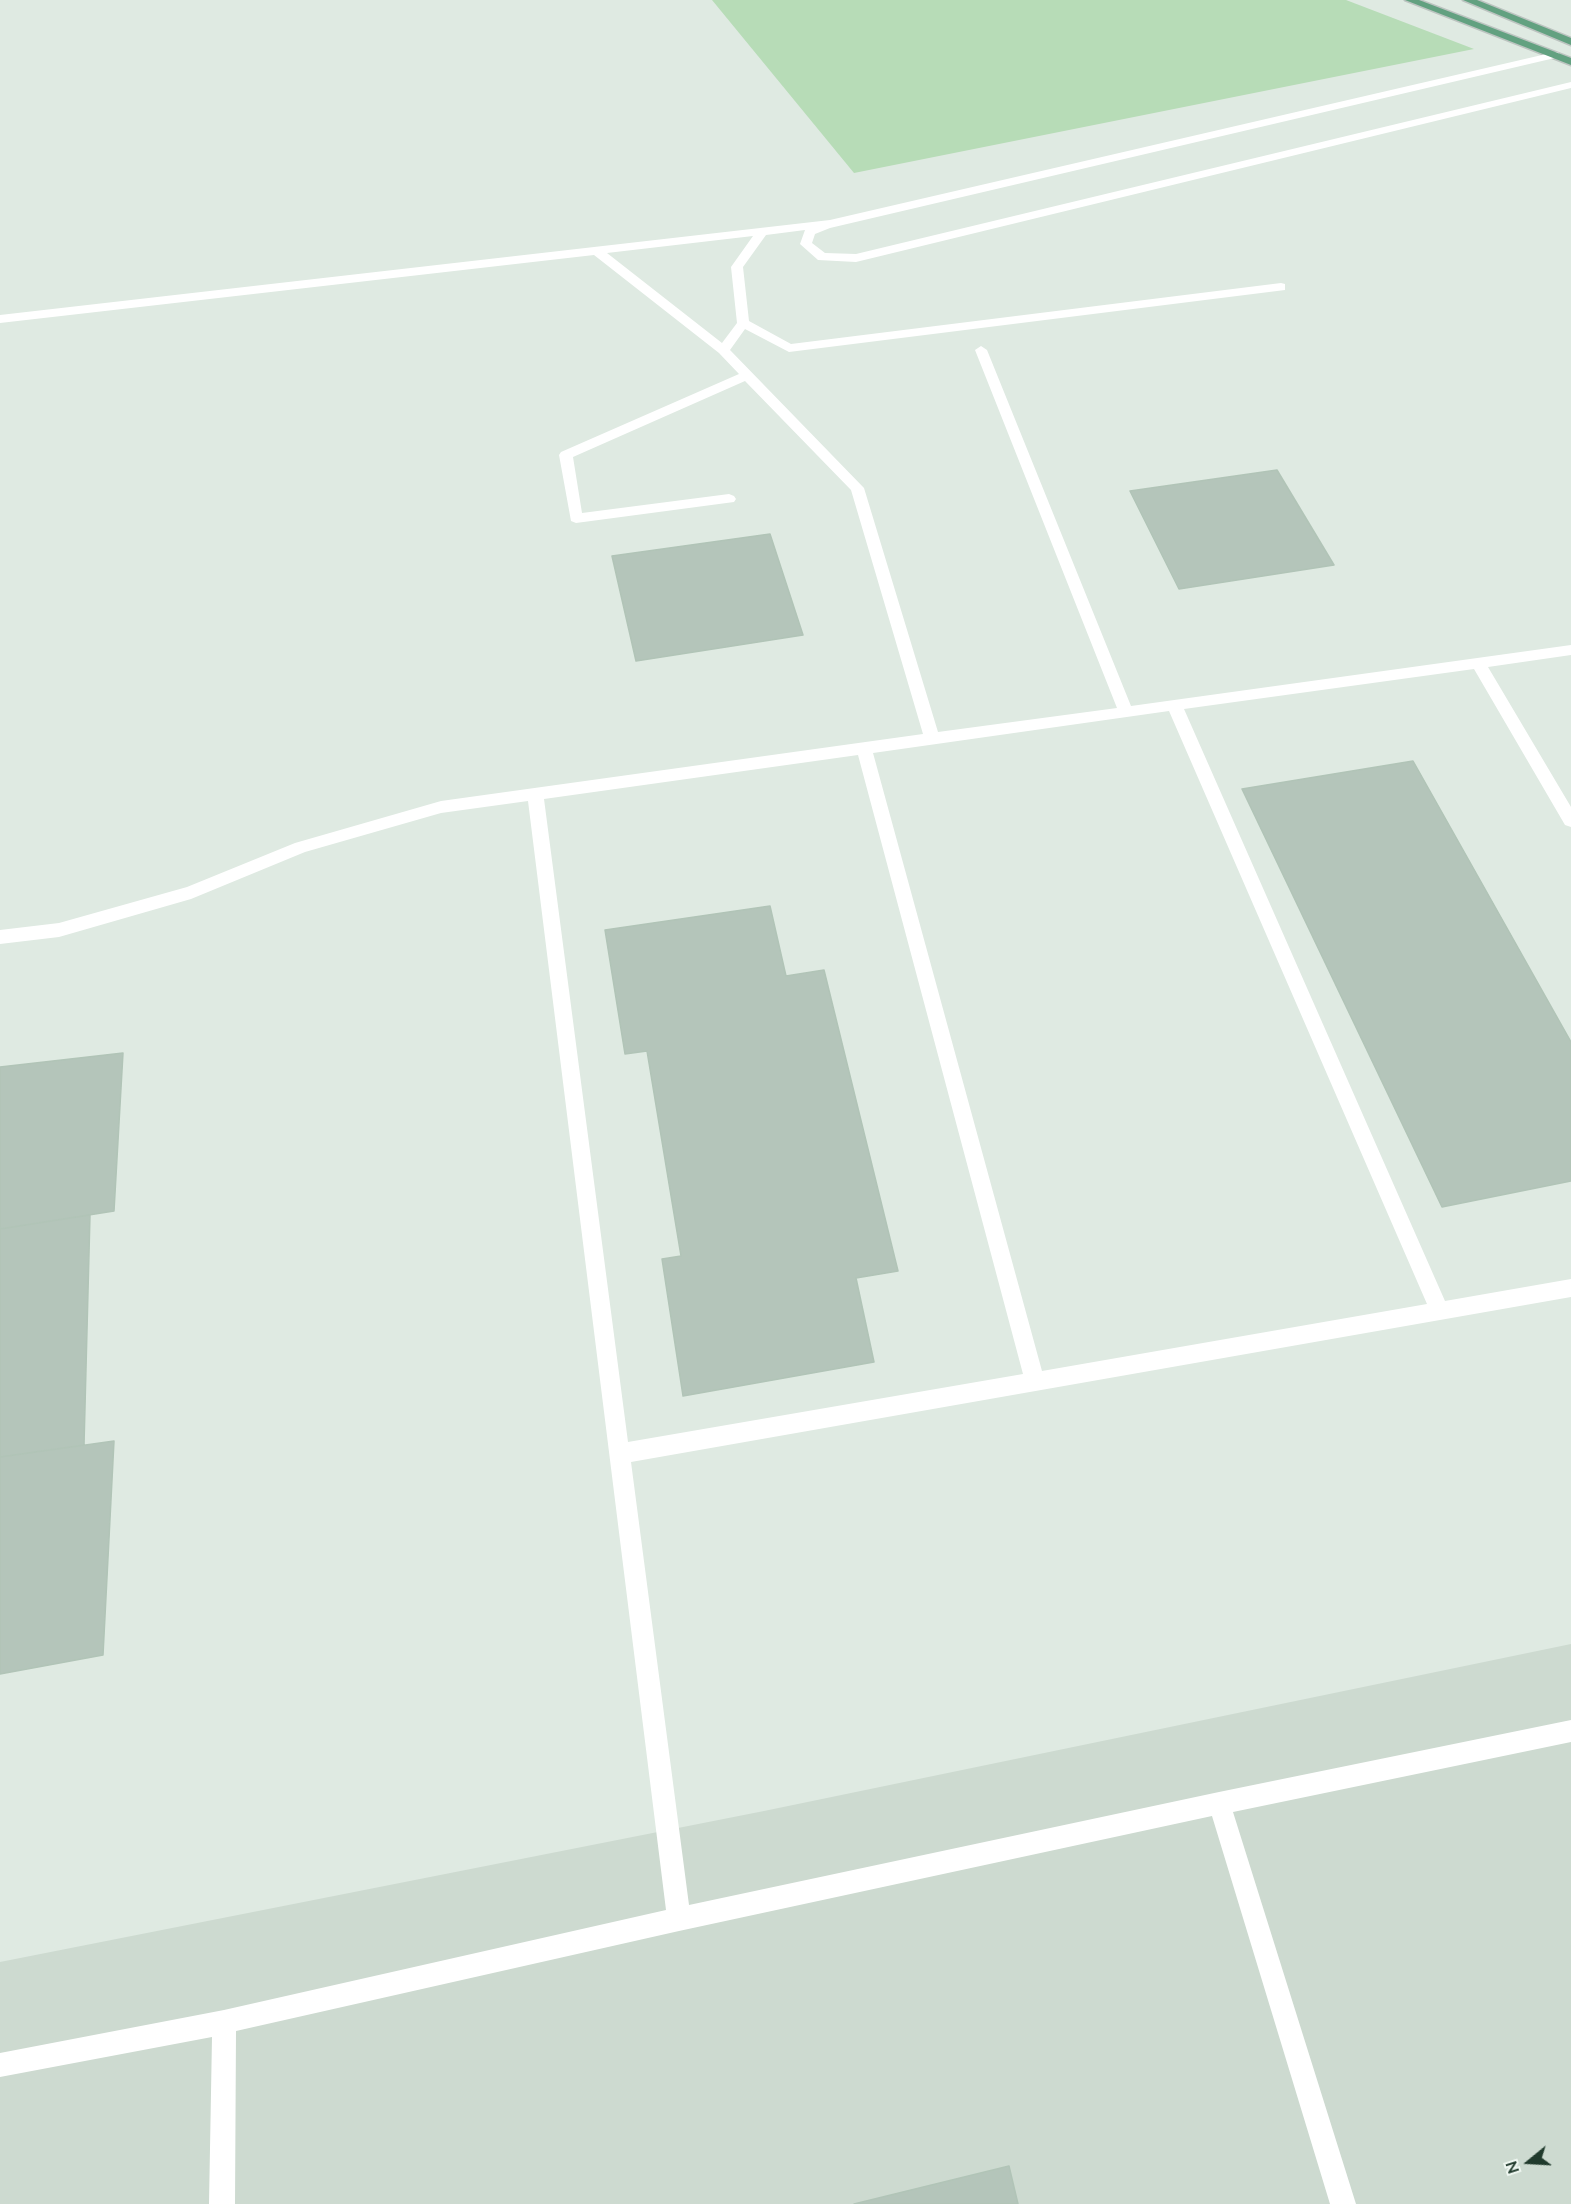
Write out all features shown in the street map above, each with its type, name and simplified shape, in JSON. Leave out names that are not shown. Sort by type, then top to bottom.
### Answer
[{"type":"main road","points":[[1410,0],[1571,62]]},
{"type":"main road","points":[[1468,0],[1571,42]]},
{"type":"lane","points":[[0,319],[830,224],[1555,56]]},
{"type":"lane","points":[[830,224],[810,232],[806,244],[822,257],[856,258],[1571,85]]},
{"type":"lane","points":[[723,350],[743,323],[737,267],[762,232]]},
{"type":"lane","points":[[597,251],[723,350],[858,488],[932,739]]},
{"type":"lane","points":[[743,323],[789,348],[1281,287]]},
{"type":"lane","points":[[981,350],[1126,712]]},
{"type":"lane","points":[[729,499],[576,518],[566,455],[747,375]]},
{"type":"lane","points":[[0,938],[59,930],[192,892],[301,847],[441,807],[1571,650]]},
{"type":"lane","points":[[1478,663],[1571,821]]},
{"type":"lane","points":[[1174,705],[1440,1311]]},
{"type":"lane","points":[[864,749],[1035,1382]]},
{"type":"lane","points":[[535,794],[679,1919]]},
{"type":"lane","points":[[619,1454],[1571,1288]]},
{"type":"lane","points":[[0,2065],[224,2022],[679,1919],[1219,1803],[1571,1731]]},
{"type":"lane","points":[[1219,1803],[1343,2204]]},
{"type":"lane","points":[[222,2204],[224,2022]]},
{"type":"shaded area","points":[[1571,1644],[1571,2204],[0,2204],[0,1962],[764,1811]]},
{"type":"green space","points":[[712,0],[1346,0],[1474,49],[854,173]]},
{"type":"building","points":[[1277,470],[1334,565],[1179,589],[1130,491]]},
{"type":"building","points":[[770,534],[803,635],[636,661],[612,556]]},
{"type":"building","points":[[1413,761],[1571,1042],[1571,1181],[1442,1207],[1242,789]]},
{"type":"building","points":[[770,906],[786,976],[824,970],[898,1271],[856,1278],[874,1362],[683,1396],[662,1259],[681,1256],[647,1051],[625,1054],[605,930]]},
{"type":"building","points":[[123,1053],[114,1211],[0,1229],[0,1067]]},
{"type":"building","points":[[90,1215],[84,1445],[0,1457],[0,1229]]},
{"type":"building","points":[[114,1441],[103,1655],[0,1674],[0,1457]]},
{"type":"building","points":[[1009,2166],[1018,2204],[854,2204]]}]
